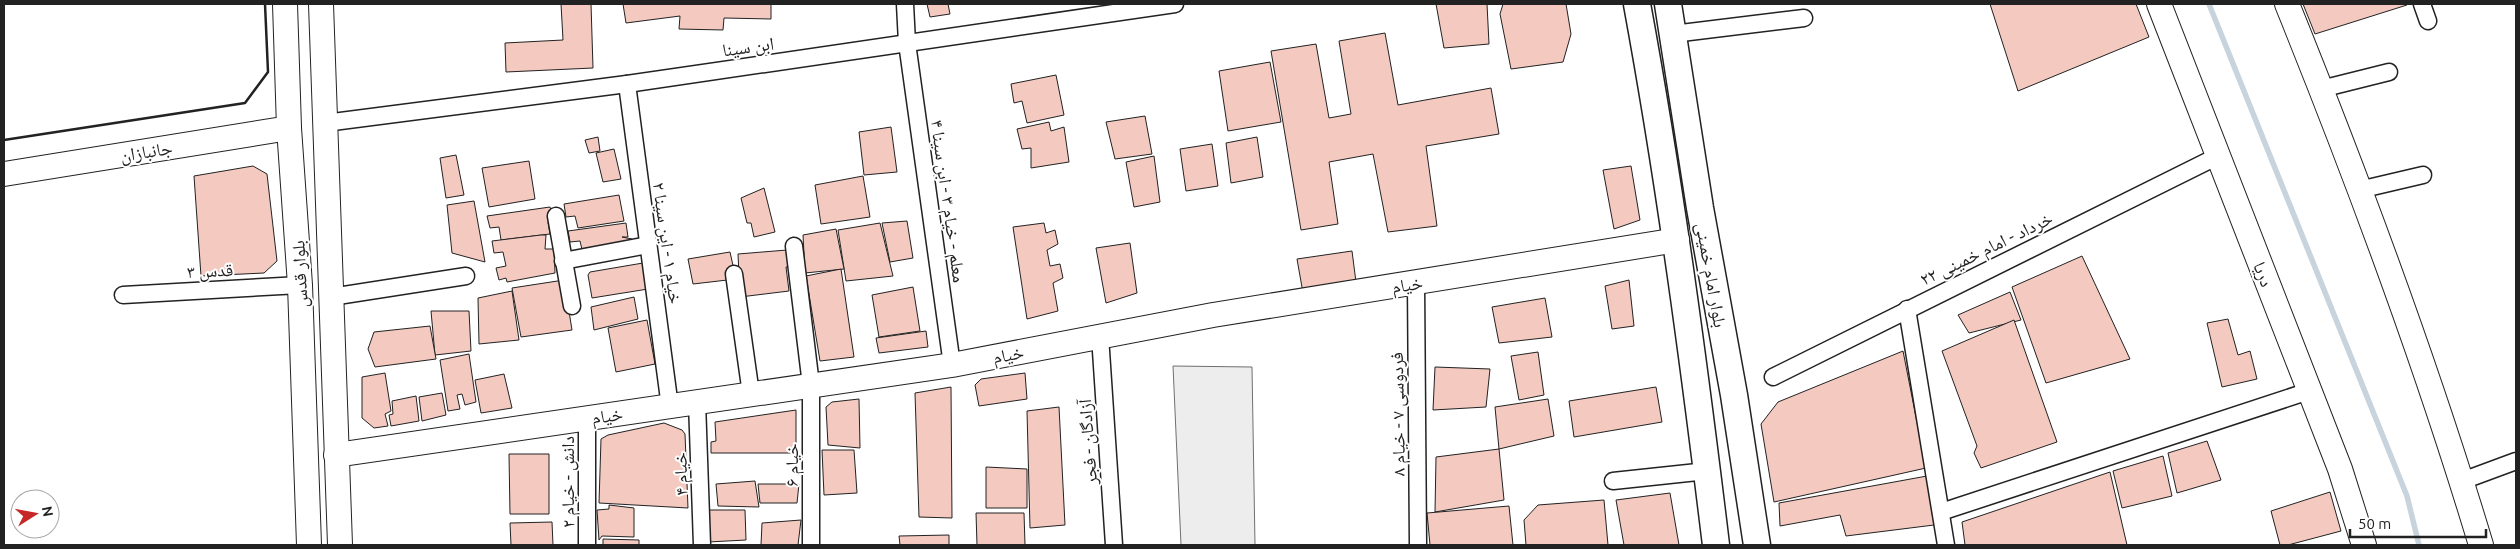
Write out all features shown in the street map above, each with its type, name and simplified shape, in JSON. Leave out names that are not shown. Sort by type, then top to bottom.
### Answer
[{"type":"main road","name":"بلوار امام خمینی","points":[[1637,4],[1677,240],[1716,545]]},
{"type":"main road","name":"بلوار امام خمینی","points":[[1668,4],[1691,157],[1734,395],[1757,545]]},
{"type":"street","name":"بلوار قدس","points":[[284,4],[289,128],[300,285],[308,545]]},
{"type":"street","name":"بلوار قدس","points":[[321,4],[340,545]]},
{"type":"street","name":"معلم - خیام ۳ - ابن سینا ۴","points":[[905,4],[907,43],[952,365]]},
{"type":"street","name":"ابن سینا","points":[[325,123],[627,84],[1176,4]]},
{"type":"street","name":"دریا","points":[[2159,4],[2340,469],[2364,545]]},
{"type":"street","points":[[2287,4],[2322,89],[2402,304],[2462,480],[2481,545]]},
{"type":"street","points":[[2422,4],[2428,21]]},
{"type":"street","points":[[1673,34],[1804,18]]},
{"type":"street","points":[[2322,89],[2389,72]]},
{"type":"street","name":"خیام ۱ - این سینا ۲","points":[[627,84],[670,407]]},
{"type":"street","name":"جانبازان","points":[[4,174],[289,128]]},
{"type":"street","name":"خرداد - امام خمینی ۲۲","points":[[1773,377],[2218,156]]},
{"type":"street","points":[[2359,190],[2423,175]]},
{"type":"street","points":[[556,216],[572,306]]},
{"type":"street","name":"خیام","points":[[336,455],[952,365],[1213,315],[1677,240]]},
{"type":"street","points":[[563,261],[648,246]]},
{"type":"street","name":"خیام ۶","points":[[794,246],[811,385],[811,545]]},
{"type":"street","points":[[734,274],[751,394]]},
{"type":"street","points":[[331,297],[466,276]]},
{"type":"street","name":"فردوسی ۷ - خیام ۸","points":[[1416,283],[1418,545]]},
{"type":"street","name":"قدس ۳","points":[[123,295],[300,285]]},
{"type":"street","points":[[1908,309],[1946,545]]},
{"type":"street","name":"آزادگان - فجر","points":[[1100,336],[1114,545]]},
{"type":"street","points":[[1941,512],[2309,390]]},
{"type":"street","name":"خیام ۴","points":[[697,402],[702,545]]},
{"type":"street","name":"دانش - خیام ۲","points":[[587,418],[587,545]]},
{"type":"street","points":[[2462,480],[2516,461]]},
{"type":"street","points":[[1613,481],[1707,471]]},
{"type":"shaded area","points":[[1173,366],[1252,367],[1255,545],[1181,545]]},
{"type":"building","points":[[561,4],[591,4],[593,68],[506,72],[505,43],[563,40]]},
{"type":"building","points":[[623,4],[771,4],[771,19],[724,18],[723,30],[679,29],[680,16],[626,23]]},
{"type":"building","points":[[927,4],[948,4],[950,14],[930,17]]},
{"type":"building","points":[[1436,4],[1487,4],[1489,44],[1444,48]]},
{"type":"building","points":[[1503,4],[1566,4],[1571,34],[1563,62],[1511,69],[1500,14]]},
{"type":"building","points":[[1990,4],[2136,4],[2149,37],[2018,91]]},
{"type":"building","points":[[2303,4],[2407,4],[2407,5],[2315,34]]},
{"type":"building","points":[[1385,33],[1398,105],[1491,88],[1499,134],[1426,146],[1437,226],[1388,232],[1373,154],[1329,162],[1338,224],[1301,230],[1271,51],[1316,44],[1329,118],[1351,114],[1339,41]]},
{"type":"building","points":[[1270,62],[1281,122],[1228,131],[1219,71]]},
{"type":"building","points":[[1056,75],[1064,115],[1027,123],[1022,101],[1014,103],[1011,84]]},
{"type":"building","points":[[1145,116],[1152,154],[1115,159],[1106,122]]},
{"type":"building","points":[[1049,122],[1051,131],[1064,127],[1069,162],[1031,168],[1031,148],[1022,149],[1017,129]]},
{"type":"building","points":[[891,127],[897,172],[864,175],[859,132]]},
{"type":"building","points":[[598,137],[600,151],[589,153],[585,140]]},
{"type":"building","points":[[1257,137],[1263,177],[1231,183],[1226,143]]},
{"type":"building","points":[[1212,144],[1218,186],[1186,191],[1180,149]]},
{"type":"building","points":[[614,149],[621,179],[603,182],[596,153]]},
{"type":"building","points":[[456,155],[464,195],[446,198],[440,158]]},
{"type":"building","points":[[1154,156],[1160,202],[1134,207],[1126,162]]},
{"type":"building","points":[[529,161],[535,199],[489,207],[482,168]]},
{"type":"building","points":[[253,166],[267,174],[277,261],[264,273],[201,276],[194,176]]},
{"type":"building","points":[[1631,166],[1640,220],[1614,229],[1603,170]]},
{"type":"building","points":[[863,176],[870,217],[821,224],[815,185]]},
{"type":"building","points":[[764,188],[775,232],[754,237],[751,223],[747,223],[741,198]]},
{"type":"building","points":[[619,195],[624,221],[578,228],[575,216],[566,217],[564,204]]},
{"type":"building","points":[[474,201],[485,262],[452,253],[447,205]]},
{"type":"building","points":[[550,207],[554,219],[548,222],[550,234],[501,240],[499,227],[490,228],[487,216]]},
{"type":"building","points":[[907,221],[913,258],[890,262],[882,223]]},
{"type":"building","points":[[626,223],[628,237],[622,237],[632,239],[632,248],[583,254],[580,241],[570,242],[568,231]]},
{"type":"building","points":[[880,223],[893,276],[846,281],[838,230]]},
{"type":"building","points":[[1044,223],[1046,233],[1055,230],[1058,244],[1047,250],[1050,266],[1060,264],[1063,278],[1053,283],[1058,311],[1027,319],[1013,227]]},
{"type":"building","points":[[836,229],[844,269],[805,273],[803,235]]},
{"type":"building","points":[[546,235],[545,249],[554,249],[555,273],[507,282],[506,278],[499,280],[496,268],[506,266],[503,252],[494,253],[492,241]]},
{"type":"building","points":[[1130,243],[1137,293],[1106,303],[1096,248]]},
{"type":"building","points":[[787,250],[790,266],[786,267],[789,291],[740,297],[738,254]]},
{"type":"building","points":[[1352,251],[1356,282],[1303,293],[1297,259]]},
{"type":"building","points":[[730,252],[736,279],[693,284],[688,259]]},
{"type":"building","points":[[2082,256],[2130,359],[2046,383],[2012,287]]},
{"type":"building","points":[[643,263],[648,289],[592,298],[588,275],[590,272]]},
{"type":"building","points":[[841,269],[854,357],[820,361],[806,276]]},
{"type":"building","points":[[564,280],[572,330],[521,337],[512,288]]},
{"type":"building","points":[[1629,280],[1634,326],[1612,329],[1605,286]]},
{"type":"building","points":[[913,287],[920,331],[879,337],[872,295]]},
{"type":"building","points":[[512,291],[519,340],[479,344],[478,298]]},
{"type":"building","points":[[2010,292],[2021,320],[1969,333],[1958,315]]},
{"type":"building","points":[[634,297],[638,319],[594,330],[591,307]]},
{"type":"building","points":[[1545,298],[1552,337],[1499,343],[1492,307]]},
{"type":"building","points":[[431,311],[469,311],[471,351],[435,355]]},
{"type":"building","points":[[2228,319],[2238,355],[2250,351],[2257,379],[2222,387],[2207,323]]},
{"type":"building","points":[[647,320],[655,364],[616,372],[608,328]]},
{"type":"building","points":[[2014,320],[2057,442],[1981,468],[1974,453],[1977,446],[1942,351]]},
{"type":"building","points":[[430,326],[436,359],[375,367],[368,349],[374,332]]},
{"type":"building","points":[[926,331],[928,347],[879,353],[876,338]]},
{"type":"building","points":[[1903,351],[1926,468],[1774,502],[1761,424],[1778,402]]},
{"type":"building","points":[[1538,352],[1544,395],[1519,400],[1511,356]]},
{"type":"building","points":[[469,354],[476,402],[465,405],[462,394],[457,395],[460,409],[448,411],[440,360]]},
{"type":"building","points":[[1435,367],[1490,369],[1486,407],[1433,410]]},
{"type":"building","points":[[385,373],[391,411],[385,414],[388,426],[374,428],[362,418],[362,377]]},
{"type":"building","points":[[1025,373],[1027,399],[979,406],[975,385],[981,379]]},
{"type":"building","points":[[504,374],[512,408],[481,413],[475,380]]},
{"type":"building","points":[[951,387],[952,518],[919,517],[915,393]]},
{"type":"building","points":[[1656,387],[1662,422],[1574,437],[1569,401]]},
{"type":"building","points":[[442,393],[446,415],[422,421],[419,397]]},
{"type":"building","points":[[416,396],[419,421],[391,426],[389,415],[393,414],[392,401]]},
{"type":"building","points":[[859,399],[860,448],[828,445],[826,407],[832,402]]},
{"type":"building","points":[[1548,399],[1554,436],[1499,449],[1495,407]]},
{"type":"building","points":[[1059,407],[1065,525],[1030,528],[1027,411]]},
{"type":"building","points":[[796,410],[796,453],[711,453],[711,442],[716,441],[715,422]]},
{"type":"building","points":[[664,423],[682,430],[685,434],[688,508],[599,503],[601,439],[608,435]]},
{"type":"building","points":[[2207,441],[2221,480],[2177,493],[2168,453]]},
{"type":"building","points":[[1499,449],[1504,500],[1435,512],[1436,457]]},
{"type":"building","points":[[822,450],[854,450],[857,493],[824,495]]},
{"type":"building","points":[[509,454],[549,454],[549,514],[510,514]]},
{"type":"building","points":[[2163,456],[2172,496],[2122,508],[2113,471]]},
{"type":"building","points":[[986,467],[1027,469],[1027,508],[986,508]]},
{"type":"building","points":[[2110,472],[2127,545],[1965,545],[1962,522]]},
{"type":"building","points":[[1927,476],[1935,514],[1934,525],[1846,536],[1840,515],[1780,526],[1779,503]]},
{"type":"building","points":[[755,481],[759,507],[718,506],[716,484]]},
{"type":"building","points":[[758,484],[799,484],[797,503],[760,503]]},
{"type":"building","points":[[2330,492],[2341,531],[2288,545],[2280,545],[2271,511]]},
{"type":"building","points":[[1670,493],[1679,545],[1624,545],[1616,500]]},
{"type":"building","points":[[1604,500],[1608,545],[1526,545],[1524,520],[1538,505]]},
{"type":"building","points":[[609,505],[634,508],[634,537],[602,536],[599,540],[597,510],[609,509]]},
{"type":"building","points":[[1509,506],[1513,545],[1430,545],[1427,513]]},
{"type":"building","points":[[706,510],[745,510],[746,540],[708,542]]},
{"type":"building","points":[[976,513],[1024,513],[1025,545],[977,545]]},
{"type":"building","points":[[801,520],[798,545],[761,545],[762,523]]},
{"type":"building","points":[[552,522],[553,545],[511,545],[510,523]]},
{"type":"building","points":[[949,535],[949,545],[900,545],[899,536]]},
{"type":"building","points":[[603,539],[639,540],[639,545],[603,545]]},
{"type":"waterway","points":[[2209,4],[2407,496],[2419,545]]},
{"type":"wall","points":[[4,140],[245,103],[268,72],[265,4]]}]
